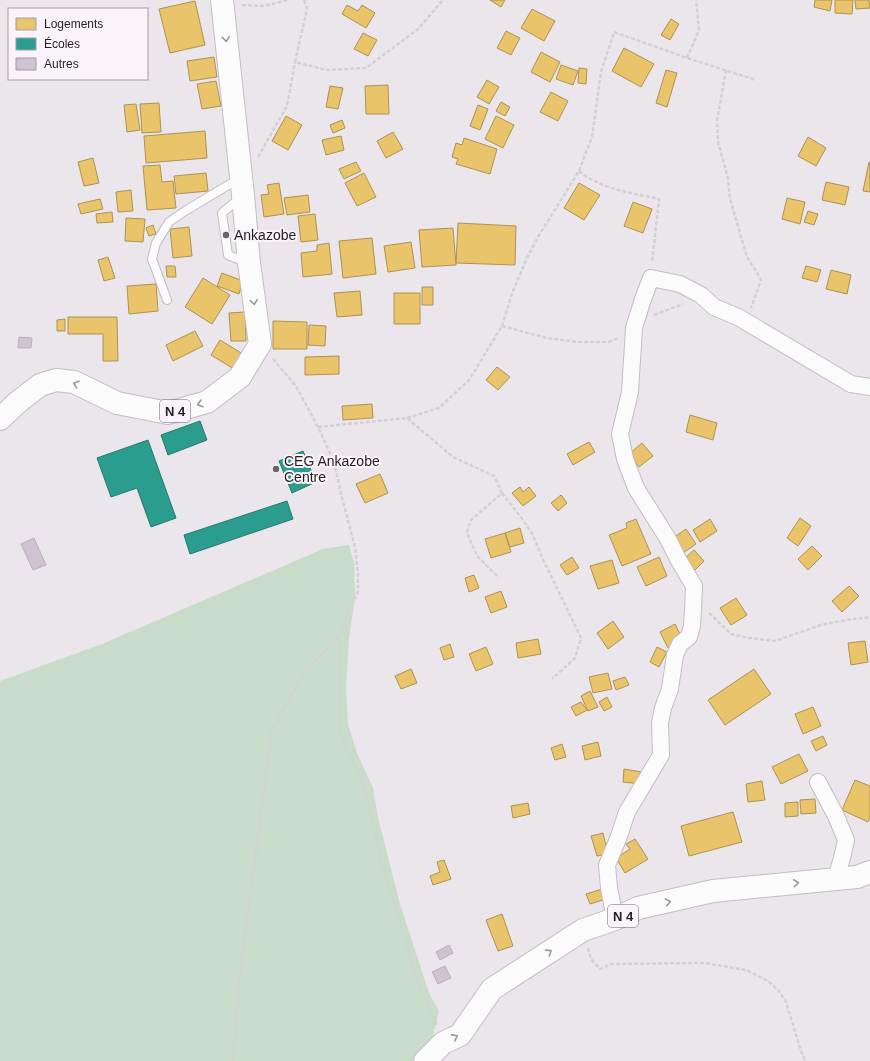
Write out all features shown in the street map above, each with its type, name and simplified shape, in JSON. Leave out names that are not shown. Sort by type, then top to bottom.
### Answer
[{"type":"main road","points":[[222,2],[246,179],[249,263],[260,344]]},
{"type":"main road","name":"N 4","points":[[0,418],[18,402],[40,386],[56,380],[74,382],[117,403],[168,413],[207,402],[240,377],[260,344]]},
{"type":"main road","name":"N 4","points":[[425,1061],[443,1043],[460,1035],[492,988],[583,930],[615,919],[638,908],[713,891],[857,877],[870,872]]},
{"type":"street","points":[[615,919],[609,888],[607,865],[627,812],[660,755],[660,723],[663,708],[670,689],[675,655],[680,644],[689,637],[692,626],[694,586],[668,539],[636,488],[625,459],[620,434],[630,392],[634,328],[651,278],[680,284],[701,295],[714,307],[738,317],[851,384],[870,387]]},
{"type":"street","points":[[818,782],[836,816],[846,840],[844,854],[836,879]]},
{"type":"lane","points":[[167,300],[152,259],[156,243],[169,222],[185,211],[246,179]]},
{"type":"path","points":[[222,2],[264,6],[288,0]]},
{"type":"path","points":[[246,179],[287,106],[307,9],[304,0]]},
{"type":"path","points":[[295,62],[326,70],[366,68],[418,29],[443,0]]},
{"type":"path","points":[[687,58],[699,30],[696,0]]},
{"type":"path","points":[[318,427],[407,418],[439,408],[469,380],[502,326],[513,291],[527,258],[579,171],[592,137],[601,72],[614,32],[687,58],[756,80]]},
{"type":"path","points":[[726,70],[717,120],[718,142],[728,178],[730,199],[747,258],[760,280],[746,322]]},
{"type":"path","points":[[579,171],[584,176],[603,186],[659,199],[651,278]]},
{"type":"path","points":[[502,326],[547,338],[577,342],[609,342],[653,315],[678,307],[701,295]]},
{"type":"path","points":[[233,1061],[240,973],[272,729],[305,672],[339,636],[358,591],[355,547],[334,462],[318,427],[296,386],[260,344]]},
{"type":"path","points":[[407,418],[453,457],[494,476],[502,493],[533,535],[540,554],[581,638],[575,658],[552,679]]},
{"type":"path","points":[[499,578],[477,556],[467,533],[470,521],[502,493]]},
{"type":"path","points":[[694,586],[710,613],[731,634],[749,638],[775,641],[821,625],[870,617]]},
{"type":"path","points":[[339,636],[340,729],[348,752],[363,782],[382,866],[420,983],[443,1043]]},
{"type":"path","points":[[583,930],[591,959],[600,969],[611,964],[704,963],[746,970],[768,982],[779,991],[786,1002],[800,1051],[805,1061]]},
{"type":"green space","points":[[349,545],[354,563],[355,597],[349,639],[346,688],[348,724],[357,753],[373,788],[378,818],[400,904],[429,993],[439,1011],[428,1055],[418,1061],[0,1061],[0,681],[102,644],[323,549]]},
{"type":"building: Logements","points":[[490,0],[505,0],[501,7]]},
{"type":"building: Logements","points":[[815,0],[832,0],[830,11],[814,7]]},
{"type":"building: Logements","points":[[835,0],[853,0],[852,14],[835,13]]},
{"type":"building: Logements","points":[[855,0],[869,0],[870,8],[856,9]]},
{"type":"building: Logements","points":[[195,1],[205,45],[170,53],[159,9]]},
{"type":"building: Logements","points":[[347,5],[358,11],[362,5],[375,13],[366,28],[342,14]]},
{"type":"building: Logements","points":[[532,9],[555,21],[544,41],[521,28]]},
{"type":"building: Logements","points":[[671,19],[679,24],[670,40],[661,35]]},
{"type":"building: Logements","points":[[506,31],[520,38],[511,55],[497,48]]},
{"type":"building: Logements","points":[[363,33],[377,40],[368,56],[354,49]]},
{"type":"building: Logements","points":[[624,48],[654,64],[641,87],[612,71]]},
{"type":"building: Logements","points":[[541,52],[560,62],[550,82],[531,72]]},
{"type":"building: Logements","points":[[214,57],[217,77],[190,81],[187,61]]},
{"type":"building: Logements","points":[[561,65],[578,71],[573,85],[556,79]]},
{"type":"building: Logements","points":[[579,68],[587,69],[586,84],[578,83]]},
{"type":"building: Logements","points":[[666,70],[677,73],[667,107],[656,103]]},
{"type":"building: Logements","points":[[487,80],[499,87],[489,104],[477,97]]},
{"type":"building: Logements","points":[[216,81],[221,106],[202,109],[197,84]]},
{"type":"building: Logements","points":[[388,85],[389,114],[366,114],[365,86]]},
{"type":"building: Logements","points":[[330,86],[343,88],[338,109],[326,107]]},
{"type":"building: Logements","points":[[551,92],[568,101],[558,121],[540,112]]},
{"type":"building: Logements","points":[[501,102],[510,107],[505,116],[496,111]]},
{"type":"building: Logements","points":[[159,103],[161,132],[142,133],[140,104]]},
{"type":"building: Logements","points":[[136,104],[140,130],[127,132],[124,105]]},
{"type":"building: Logements","points":[[478,105],[488,109],[480,130],[470,126]]},
{"type":"building: Logements","points":[[286,116],[302,125],[288,150],[272,141]]},
{"type":"building: Logements","points":[[496,116],[514,125],[503,148],[485,139]]},
{"type":"building: Logements","points":[[342,120],[345,128],[333,133],[330,125]]},
{"type":"building: Logements","points":[[205,131],[207,158],[146,163],[144,136]]},
{"type":"building: Logements","points":[[393,132],[403,149],[386,158],[377,141]]},
{"type":"building: Logements","points":[[341,136],[344,150],[326,155],[322,140]]},
{"type":"building: Logements","points":[[808,137],[826,148],[816,166],[798,156]]},
{"type":"building: Logements","points":[[464,138],[497,149],[490,174],[456,164],[458,159],[452,157],[456,143],[462,145]]},
{"type":"building: Logements","points":[[93,158],[99,183],[84,186],[78,162]]},
{"type":"building: Logements","points":[[356,162],[361,171],[344,179],[339,169]]},
{"type":"building: Logements","points":[[870,162],[870,192],[863,191]]},
{"type":"building: Logements","points":[[160,165],[162,182],[173,181],[176,208],[147,210],[143,166]]},
{"type":"building: Logements","points":[[206,173],[208,191],[176,194],[174,176]]},
{"type":"building: Logements","points":[[364,173],[376,197],[357,206],[345,183]]},
{"type":"building: Logements","points":[[826,182],[849,187],[845,205],[822,200]]},
{"type":"building: Logements","points":[[279,183],[284,214],[264,217],[261,195],[269,194],[267,185]]},
{"type":"building: Logements","points":[[579,183],[600,195],[584,220],[564,208]]},
{"type":"building: Logements","points":[[131,190],[133,211],[118,212],[116,192]]},
{"type":"building: Logements","points":[[308,195],[310,212],[287,215],[284,198]]},
{"type":"building: Logements","points":[[787,198],[805,202],[800,224],[782,219]]},
{"type":"building: Logements","points":[[100,199],[103,209],[81,214],[78,204]]},
{"type":"building: Logements","points":[[633,202],[652,209],[643,233],[624,226]]},
{"type":"building: Logements","points":[[808,211],[818,214],[814,225],[804,222]]},
{"type":"building: Logements","points":[[112,212],[113,222],[97,223],[96,214]]},
{"type":"building: Logements","points":[[315,214],[318,240],[301,242],[298,216]]},
{"type":"building: Logements","points":[[126,218],[145,219],[143,242],[125,241]]},
{"type":"building: Logements","points":[[458,223],[516,226],[515,265],[456,263]]},
{"type":"building: Logements","points":[[153,225],[156,234],[149,236],[146,228]]},
{"type":"building: Logements","points":[[189,227],[192,256],[173,258],[170,229]]},
{"type":"building: Logements","points":[[453,228],[456,265],[422,267],[419,230]]},
{"type":"building: Logements","points":[[372,238],[376,274],[343,278],[339,241]]},
{"type":"building: Logements","points":[[411,242],[415,268],[388,272],[384,246]]},
{"type":"building: Logements","points":[[329,243],[332,274],[303,277],[301,253],[317,251],[317,245]]},
{"type":"building: Logements","points":[[108,257],[115,278],[104,281],[98,260]]},
{"type":"building: Logements","points":[[166,266],[175,266],[176,277],[167,277]]},
{"type":"building: Logements","points":[[806,266],[821,270],[817,282],[802,278]]},
{"type":"building: Logements","points":[[831,270],[851,275],[847,294],[826,289]]},
{"type":"building: Logements","points":[[222,273],[243,281],[239,294],[217,286]]},
{"type":"building: Logements","points":[[203,278],[230,295],[212,324],[185,307]]},
{"type":"building: Logements","points":[[156,284],[158,311],[129,314],[127,286]]},
{"type":"building: Logements","points":[[422,287],[433,287],[433,305],[422,305]]},
{"type":"building: Logements","points":[[360,291],[362,315],[337,317],[334,293]]},
{"type":"building: Logements","points":[[394,293],[420,293],[420,324],[394,324]]},
{"type":"building: Logements","points":[[245,312],[246,341],[231,341],[229,313]]},
{"type":"building: Logements","points":[[68,317],[117,317],[118,361],[103,361],[103,334],[68,334]]},
{"type":"building: Logements","points":[[65,319],[65,331],[57,331],[57,320]]},
{"type":"building: Logements","points":[[273,321],[307,322],[307,349],[273,349]]},
{"type":"building: Logements","points":[[309,325],[326,326],[325,346],[308,345]]},
{"type":"building: Logements","points":[[195,331],[203,346],[173,361],[166,345]]},
{"type":"building: Logements","points":[[220,340],[243,354],[234,369],[211,355]]},
{"type":"building: Logements","points":[[339,356],[339,374],[305,375],[305,357]]},
{"type":"building: Logements","points":[[497,367],[510,377],[498,390],[486,380]]},
{"type":"building: Logements","points":[[372,404],[373,418],[343,420],[342,406]]},
{"type":"building: Logements","points":[[690,415],[717,423],[713,440],[686,432]]},
{"type":"building: Logements","points":[[589,442],[595,452],[573,465],[567,454]]},
{"type":"building: Logements","points":[[642,443],[653,456],[639,467],[629,454]]},
{"type":"building: Logements","points":[[380,474],[388,493],[365,503],[356,484]]},
{"type":"building: Logements","points":[[520,487],[523,492],[529,487],[536,496],[523,506],[512,493]]},
{"type":"building: Logements","points":[[561,495],[567,503],[558,511],[551,503]]},
{"type":"building: Logements","points":[[800,518],[811,526],[798,546],[787,538]]},
{"type":"building: Logements","points":[[636,519],[651,554],[622,566],[609,535],[627,528],[626,523]]},
{"type":"building: Logements","points":[[710,519],[717,531],[700,542],[693,530]]},
{"type":"building: Logements","points":[[520,528],[524,543],[510,547],[505,533]]},
{"type":"building: Logements","points":[[686,529],[696,544],[683,553],[673,538]]},
{"type":"building: Logements","points":[[505,533],[511,552],[491,558],[485,539]]},
{"type":"building: Logements","points":[[812,546],[822,556],[808,570],[798,559]]},
{"type":"building: Logements","points":[[694,550],[704,561],[695,570],[684,559]]},
{"type":"building: Logements","points":[[572,557],[579,568],[567,575],[560,565]]},
{"type":"building: Logements","points":[[659,557],[667,576],[646,586],[637,567]]},
{"type":"building: Logements","points":[[612,560],[619,583],[598,589],[590,566]]},
{"type":"building: Logements","points":[[474,575],[479,588],[469,592],[465,578]]},
{"type":"building: Logements","points":[[849,586],[859,596],[842,612],[832,601]]},
{"type":"building: Logements","points":[[501,591],[507,607],[491,613],[485,597]]},
{"type":"building: Logements","points":[[736,598],[747,615],[731,625],[720,608]]},
{"type":"building: Logements","points":[[613,621],[624,637],[608,649],[597,633]]},
{"type":"building: Logements","points":[[675,624],[683,640],[668,648],[660,632]]},
{"type":"building: Logements","points":[[538,639],[541,654],[518,658],[516,643]]},
{"type":"building: Logements","points":[[865,641],[868,662],[851,665],[848,643]]},
{"type":"building: Logements","points":[[450,644],[454,657],[444,660],[440,648]]},
{"type":"building: Logements","points":[[486,647],[493,664],[476,671],[469,654]]},
{"type":"building: Logements","points":[[657,647],[667,652],[659,667],[650,662]]},
{"type":"building: Logements","points":[[411,669],[417,683],[401,689],[395,676]]},
{"type":"building: Logements","points":[[754,669],[771,694],[725,725],[708,700]]},
{"type":"building: Logements","points":[[608,673],[612,689],[593,693],[589,677]]},
{"type":"building: Logements","points":[[625,677],[629,685],[616,690],[613,681]]},
{"type":"building: Logements","points":[[590,691],[598,707],[588,711],[581,696]]},
{"type":"building: Logements","points":[[607,697],[612,707],[604,711],[599,702]]},
{"type":"building: Logements","points":[[581,702],[587,710],[576,716],[571,707]]},
{"type":"building: Logements","points":[[813,707],[821,726],[803,734],[795,714]]},
{"type":"building: Logements","points":[[823,736],[827,745],[816,751],[811,741]]},
{"type":"building: Logements","points":[[598,742],[601,756],[585,760],[582,746]]},
{"type":"building: Logements","points":[[562,744],[566,757],[555,760],[551,748]]},
{"type":"building: Logements","points":[[799,754],[808,771],[781,784],[772,767]]},
{"type":"building: Logements","points":[[624,769],[642,772],[641,784],[623,782]]},
{"type":"building: Logements","points":[[855,780],[870,786],[870,817],[868,822],[842,810]]},
{"type":"building: Logements","points":[[762,781],[765,800],[748,802],[746,784]]},
{"type":"building: Logements","points":[[815,799],[816,813],[801,814],[800,800]]},
{"type":"building: Logements","points":[[798,802],[798,816],[785,817],[785,803]]},
{"type":"building: Logements","points":[[528,803],[530,814],[513,818],[511,806]]},
{"type":"building: Logements","points":[[733,812],[742,842],[689,856],[681,826]]},
{"type":"building: Logements","points":[[603,833],[608,854],[597,856],[591,836]]},
{"type":"building: Logements","points":[[635,839],[648,859],[625,873],[616,858],[630,849],[626,844]]},
{"type":"building: Logements","points":[[444,860],[451,879],[433,885],[430,876],[440,872],[437,862]]},
{"type":"building: Logements","points":[[602,889],[606,899],[590,904],[586,894]]},
{"type":"building: Logements","points":[[502,914],[513,946],[498,951],[486,920]]},
{"type":"building: Écoles","points":[[200,421],[207,440],[168,455],[161,435]]},
{"type":"building: Écoles","points":[[148,440],[176,518],[151,527],[137,488],[111,497],[97,458]]},
{"type":"building: Écoles","points":[[303,451],[316,482],[292,493],[279,461]]},
{"type":"building: Écoles","points":[[287,501],[293,519],[190,554],[184,535]]},
{"type":"building: Autres","points":[[19,337],[32,338],[31,348],[18,348]]},
{"type":"building: Autres","points":[[34,538],[46,565],[33,570],[21,544]]},
{"type":"building: Autres","points":[[449,945],[453,953],[440,960],[436,952]]},
{"type":"building: Autres","points":[[445,966],[451,978],[438,984],[432,972]]},
{"type":"place","name":"Ankazobe","points":[[226,235]]},
{"type":"place","name":"CEG Ankazobe Centre","points":[[276,469]]}]
